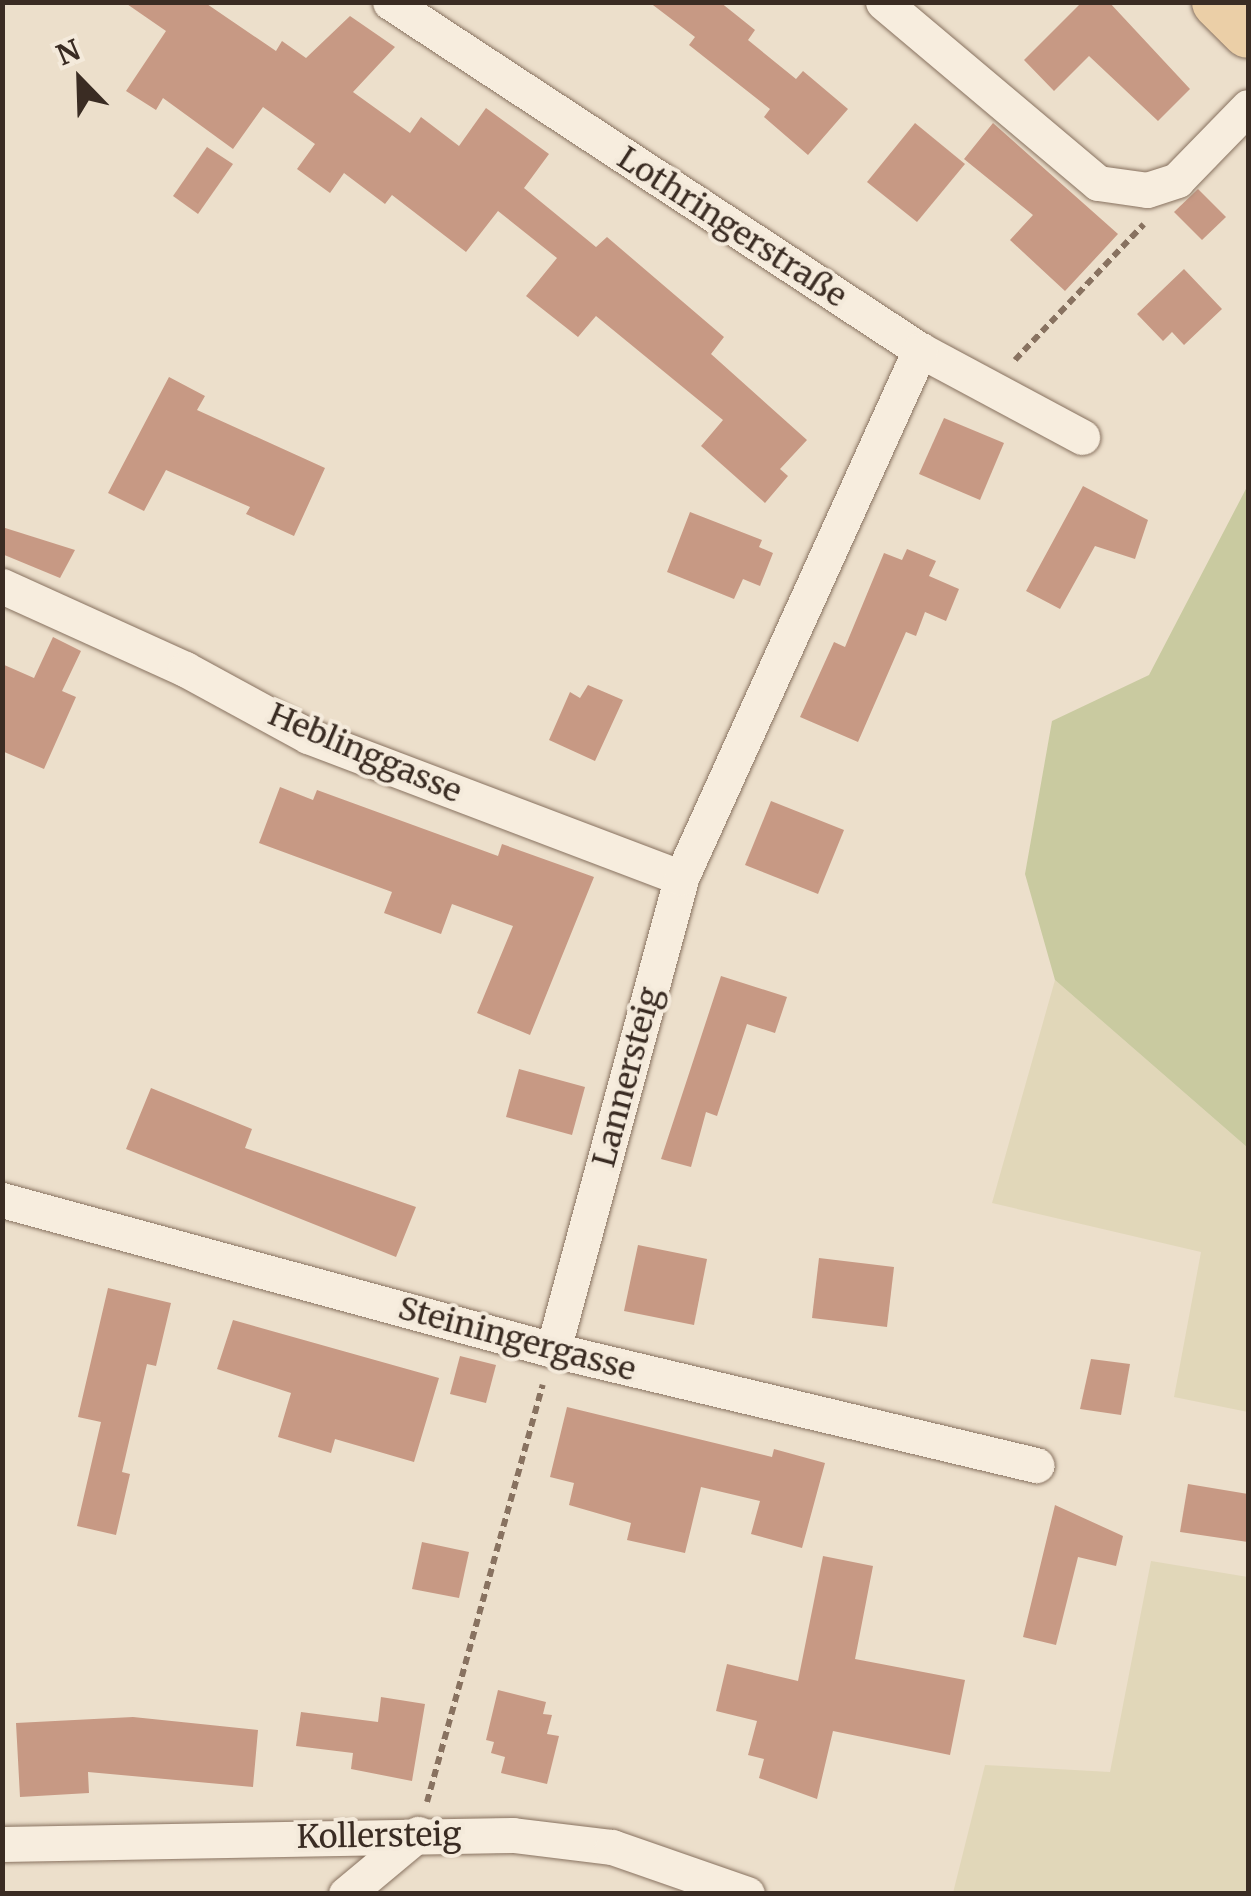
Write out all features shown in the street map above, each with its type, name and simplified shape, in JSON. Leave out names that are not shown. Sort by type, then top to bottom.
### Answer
[{"type":"main road","points":[[1218,2],[1248,32]]},
{"type":"street","name":"Lothringerstraße","points":[[390,2],[920,350],[1082,437]]},
{"type":"street","points":[[883,2],[1098,183],[1146,190],[1178,180],[1248,107]]},
{"type":"street","name":"Lannersteig","points":[[553,1350],[681,878],[920,350]]},
{"type":"street","name":"Heblinggasse","points":[[2,586],[185,669],[308,736],[681,878]]},
{"type":"street","name":"Steiningergasse","points":[[2,1200],[553,1350],[1036,1465]]},
{"type":"street","points":[[346,1894],[418,1834]]},
{"type":"street","name":"Kollersteig","points":[[2,1844],[513,1835],[612,1847],[748,1894]]},
{"type":"path","points":[[990,387],[1126,243]]},
{"type":"path","points":[[418,1834],[553,1350]]},
{"type":"shaded area","points":[[1055,980],[1248,1148],[1248,1412],[1174,1397],[1201,1252],[992,1203]]},
{"type":"shaded area","points":[[1151,1561],[1248,1577],[1248,1893],[953,1893],[985,1765],[1110,1772]]},
{"type":"green space","points":[[1248,485],[1248,1148],[1055,980],[1025,874],[1052,721],[1149,675]]},
{"type":"building","points":[[124,2],[204,2],[276,51],[282,41],[306,58],[350,16],[395,47],[353,92],[410,133],[421,117],[459,146],[486,108],[549,154],[524,188],[596,247],[607,237],[724,337],[711,354],[807,440],[780,469],[788,476],[765,503],[701,446],[723,420],[596,316],[578,337],[526,296],[557,258],[498,211],[466,252],[392,195],[385,204],[344,173],[330,193],[297,169],[315,144],[263,107],[233,149],[163,98],[156,110],[126,91],[166,31]]},
{"type":"building","points":[[649,2],[720,2],[755,30],[748,40],[796,79],[803,71],[848,109],[808,155],[764,117],[770,109],[689,45],[695,37]]},
{"type":"building","points":[[1082,2],[1109,2],[1190,89],[1158,121],[1089,56],[1054,91],[1024,60]]},
{"type":"building","points":[[915,123],[965,164],[917,222],[867,182]]},
{"type":"building","points":[[993,123],[1118,234],[1065,291],[1010,240],[1033,215],[964,159]]},
{"type":"building","points":[[207,147],[233,164],[198,214],[173,196]]},
{"type":"building","points":[[1198,189],[1226,217],[1202,240],[1174,212]]},
{"type":"building","points":[[1184,269],[1222,309],[1184,345],[1172,332],[1163,341],[1137,314]]},
{"type":"building","points":[[169,377],[205,396],[197,410],[325,468],[294,536],[246,514],[250,507],[166,470],[144,511],[108,493]]},
{"type":"building","points":[[944,418],[1004,443],[980,500],[919,474]]},
{"type":"building","points":[[1083,486],[1148,520],[1135,559],[1095,546],[1060,609],[1026,591]]},
{"type":"building","points":[[690,512],[762,540],[759,547],[773,553],[760,586],[743,579],[734,599],[667,572]]},
{"type":"building","points":[[2,527],[75,550],[60,578],[2,554]]},
{"type":"building","points":[[907,549],[936,561],[929,576],[959,589],[946,621],[925,612],[916,636],[906,632],[858,742],[800,717],[834,642],[845,647],[884,553],[902,560]]},
{"type":"building","points":[[53,637],[81,651],[62,691],[76,697],[44,769],[2,751],[2,664],[34,678]]},
{"type":"building","points":[[588,685],[623,700],[595,761],[549,740],[570,692],[580,698]]},
{"type":"building","points":[[280,787],[313,800],[317,790],[498,856],[502,844],[594,877],[530,1035],[477,1013],[513,926],[452,904],[441,934],[384,913],[392,892],[259,843]]},
{"type":"building","points":[[771,801],[844,830],[818,894],[745,865]]},
{"type":"building","points":[[721,976],[787,997],[775,1033],[747,1024],[717,1116],[706,1112],[691,1167],[661,1159]]},
{"type":"building","points":[[519,1069],[585,1087],[572,1135],[506,1117]]},
{"type":"building","points":[[151,1088],[252,1129],[245,1148],[416,1207],[396,1257],[126,1149]]},
{"type":"building","points":[[638,1245],[707,1259],[694,1325],[624,1311]]},
{"type":"building","points":[[819,1258],[894,1267],[887,1327],[812,1318]]},
{"type":"building","points":[[108,1288],[171,1303],[156,1366],[147,1364],[122,1472],[130,1474],[116,1535],[77,1526],[101,1422],[78,1417]]},
{"type":"building","points":[[233,1320],[439,1378],[414,1462],[335,1439],[331,1453],[278,1437],[291,1393],[217,1369]]},
{"type":"building","points":[[460,1356],[496,1365],[486,1403],[450,1394]]},
{"type":"building","points":[[1091,1359],[1130,1364],[1121,1415],[1080,1409]]},
{"type":"building","points":[[567,1407],[772,1457],[774,1449],[825,1463],[802,1548],[751,1534],[760,1501],[701,1487],[685,1553],[627,1540],[631,1523],[569,1505],[574,1483],[550,1477]]},
{"type":"building","points":[[1188,1484],[1248,1494],[1248,1542],[1180,1532]]},
{"type":"building","points":[[1055,1505],[1123,1536],[1116,1566],[1078,1557],[1056,1645],[1023,1637]]},
{"type":"building","points":[[422,1542],[469,1552],[459,1598],[412,1589]]},
{"type":"building","points":[[823,1556],[873,1566],[855,1659],[965,1680],[950,1755],[833,1731],[817,1799],[759,1778],[764,1759],[748,1755],[757,1721],[716,1711],[727,1664],[798,1681]]},
{"type":"building","points":[[498,1690],[546,1702],[543,1714],[552,1715],[547,1734],[559,1736],[547,1784],[501,1773],[505,1757],[491,1753],[494,1742],[486,1740]]},
{"type":"building","points":[[381,1697],[425,1704],[412,1781],[351,1769],[353,1753],[296,1746],[301,1712],[378,1722]]},
{"type":"building","points":[[133,1717],[258,1730],[253,1787],[88,1772],[89,1793],[20,1797],[16,1723]]}]
